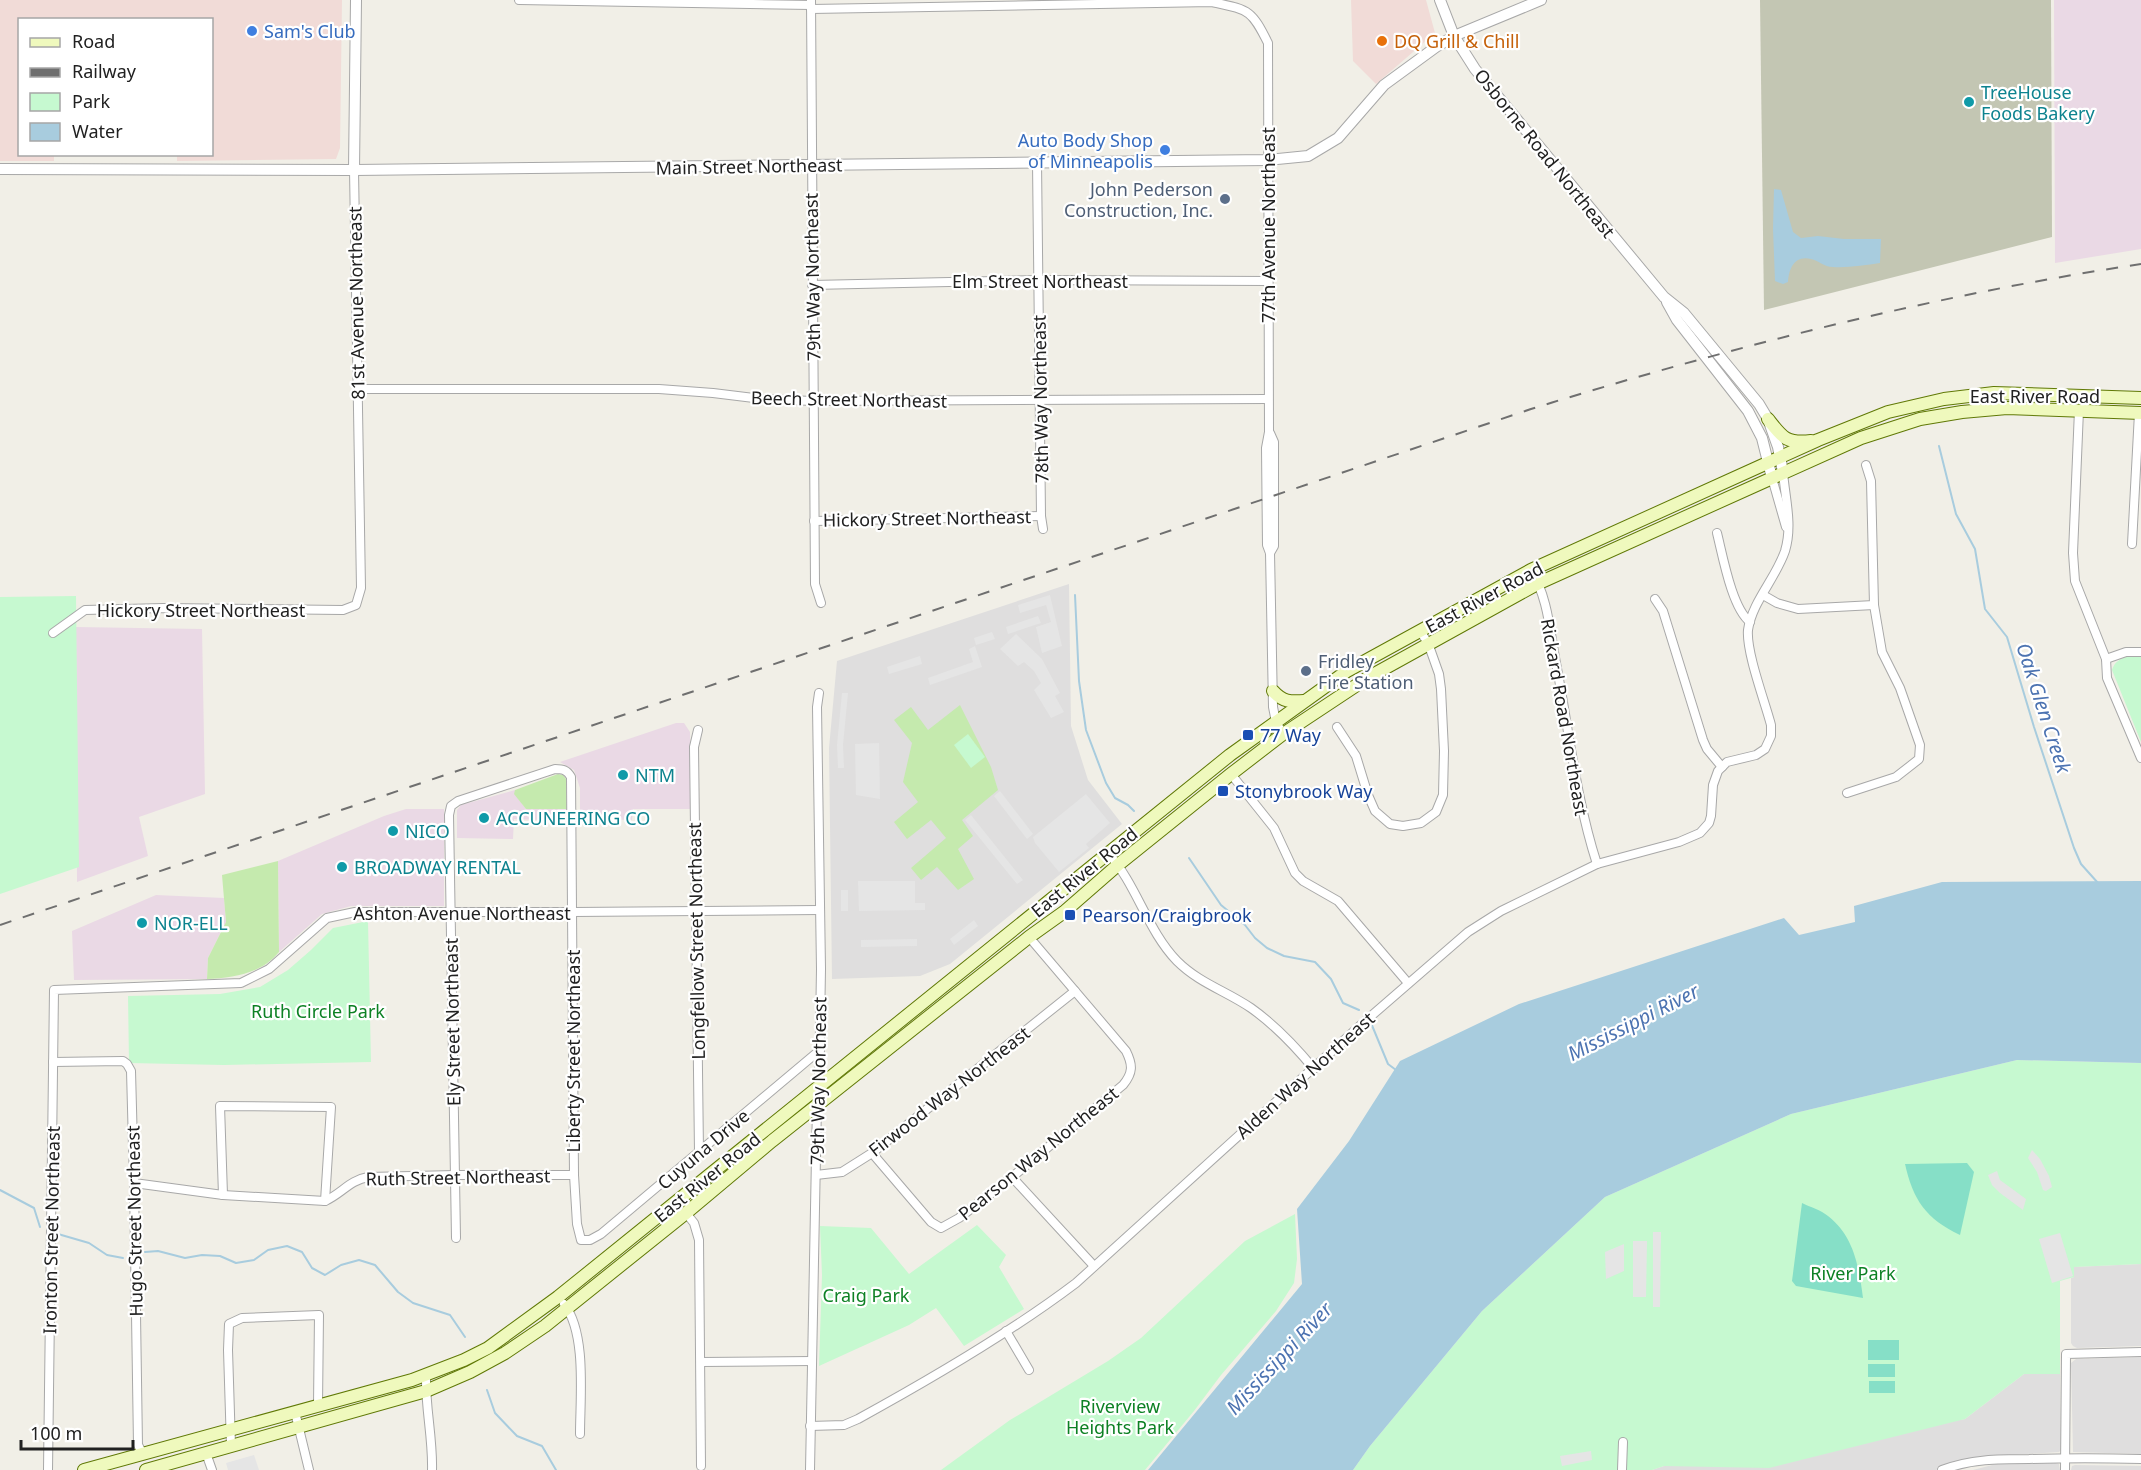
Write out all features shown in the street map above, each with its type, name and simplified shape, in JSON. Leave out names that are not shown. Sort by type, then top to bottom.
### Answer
[{"type":"main road","name":"East River Road","points":[[84,1470],[426,1374],[488,1348],[558,1297],[1230,755],[1347,671],[1531,570],[1818,440],[1899,409],[1944,399],[2013,393],[2141,398]]},
{"type":"main road","name":"East River Road","points":[[146,1470],[426,1390],[470,1372],[505,1353],[568,1308],[1283,734],[1369,677],[1539,583],[1861,438],[1920,419],[1984,409],[2027,408],[2140,413]]},
{"type":"main road","points":[[1768,419],[1787,440],[1801,442],[1818,440]]},
{"type":"main road","points":[[1273,691],[1284,701],[1305,701]]},
{"type":"street","name":"81st Avenue Northeast","points":[[356,0],[354,170],[361,588],[356,605]]},
{"type":"street","points":[[519,0],[811,5]]},
{"type":"street","name":"Osborne Road Northeast","points":[[1440,0],[1454,36],[1475,69],[1664,297],[1677,320],[1748,411],[1775,460]]},
{"type":"street","name":"Main Street Northeast","points":[[0,169],[354,170],[810,166],[1268,160],[1308,156],[1338,138],[1384,86],[1454,36],[1541,0]]},
{"type":"street","name":"77th Avenue Northeast","points":[[811,5],[1212,2],[1241,8],[1256,20],[1268,44],[1267,545],[1270,553],[1273,691],[1276,722],[1283,734]]},
{"type":"street","name":"79th Way Northeast","points":[[811,5],[810,166],[814,584],[821,603]]},
{"type":"street","name":"78th Way Northeast","points":[[1036,162],[1043,529]]},
{"type":"street","name":"Elm Street Northeast","points":[[812,285],[1038,280],[1268,281]]},
{"type":"street","name":"Osborne Road Northeast","points":[[1664,297],[1684,313],[1719,353],[1749,390],[1768,419],[1778,475]]},
{"type":"street","name":"Beech Street Northeast","points":[[358,389],[659,389],[762,399],[813,401],[1268,399]]},
{"type":"street","points":[[2073,549],[2079,410]]},
{"type":"street","points":[[2079,410],[2073,553],[2074,581],[2106,658],[2107,678],[2141,758]]},
{"type":"street","points":[[2132,544],[2140,413]]},
{"type":"street","points":[[1847,793],[1896,777],[1919,759],[1920,745],[1900,688],[1882,652],[1874,605],[1870,481],[1866,465]]},
{"type":"street","points":[[1655,599],[1663,611],[1707,749],[1722,767],[1732,760],[1761,752],[1771,736],[1771,725],[1748,642],[1750,622],[1785,549],[1789,508],[1778,475]]},
{"type":"street","name":"Hickory Street Northeast","points":[[814,521],[1041,516]]},
{"type":"street","points":[[1717,533],[1737,606],[1750,622]]},
{"type":"street","name":"Rickard Road Northeast","points":[[1531,570],[1539,583],[1545,605],[1582,813],[1597,864]]},
{"type":"street","points":[[1763,595],[1777,603],[1798,609],[1874,605]]},
{"type":"street","name":"Hickory Street Northeast","points":[[52,633],[85,610],[163,608],[343,610],[356,605]]},
{"type":"street","points":[[1337,727],[1356,756],[1375,811],[1390,824],[1403,826],[1421,823],[1436,812],[1443,795],[1444,752],[1441,689],[1439,674],[1428,644],[1420,631]]},
{"type":"street","points":[[2106,658],[2126,652],[2141,652]]},
{"type":"street","name":"79th Way Northeast","points":[[810,1470],[816,1107],[820,1086],[817,707],[819,693]]},
{"type":"street","name":"Longfellow Street Northeast","points":[[698,730],[694,747],[699,1152]]},
{"type":"street","name":"Alden Way Northeast","points":[[810,1426],[844,1425],[858,1419],[1047,1305],[1076,1283],[1455,942],[1484,921],[1597,864],[1679,842],[1700,832],[1711,816],[1714,780],[1722,767]]},
{"type":"street","name":"Liberty Street Northeast","points":[[451,806],[458,801],[555,769],[568,772],[572,783],[574,1175],[577,1224],[581,1240]]},
{"type":"street","points":[[1231,774],[1274,828],[1295,873],[1303,881],[1338,901],[1408,983]]},
{"type":"street","name":"Ely Street Northeast","points":[[451,806],[449,815],[450,912],[456,1238]]},
{"type":"street","points":[[1108,853],[1119,864],[1161,939],[1177,960],[1204,982],[1249,1006],[1270,1022],[1314,1069]]},
{"type":"street","name":"Ashton Avenue Northeast","points":[[54,990],[241,983],[269,969],[327,918],[355,912],[820,910]]},
{"type":"street","name":"Pearson Way Northeast","points":[[872,1153],[931,1222],[941,1228],[959,1218],[1012,1177],[1130,1076],[1132,1063],[1126,1051],[1029,937]]},
{"type":"street","name":"Ironton Street Northeast","points":[[48,1470],[54,990]]},
{"type":"street","name":"Firwood Way Northeast","points":[[816,1175],[842,1172],[872,1153],[1075,991]]},
{"type":"street","name":"Cuyuna Drive","points":[[581,1240],[590,1240],[601,1234],[820,1050]]},
{"type":"street","name":"Hugo Street Northeast","points":[[53,1062],[123,1060],[131,1071],[138,1445],[143,1454]]},
{"type":"street","points":[[134,1183],[223,1195],[325,1201],[331,1107],[220,1106],[223,1195]]},
{"type":"street","name":"Ruth Street Northeast","points":[[325,1201],[338,1196],[357,1179],[368,1177],[574,1175]]},
{"type":"street","points":[[1012,1177],[1094,1266]]},
{"type":"street","points":[[686,1213],[694,1223],[699,1240],[701,1466]]},
{"type":"street","points":[[558,1297],[568,1308],[580,1343],[580,1434]]},
{"type":"street","points":[[231,1446],[229,1324],[242,1318],[319,1315],[318,1405]]},
{"type":"street","points":[[1006,1331],[1029,1370]]},
{"type":"street","points":[[2065,1470],[2066,1354],[2141,1352]]},
{"type":"street","points":[[701,1362],[812,1361]]},
{"type":"street","points":[[426,1374],[433,1447],[432,1470]]},
{"type":"street","points":[[295,1412],[309,1470]]},
{"type":"street","points":[[1622,1470],[1623,1442]]},
{"type":"street","points":[[206,1453],[212,1470]]},
{"type":"street","points":[[1942,1470],[1965,1462],[1980,1460],[2141,1459]]},
{"type":"shaded area","points":[[0,0],[342,0],[340,148],[336,159],[177,161],[177,156],[213,156],[213,18],[18,18],[18,156],[54,156],[54,161],[0,161]]},
{"type":"shaded area","points":[[1351,0],[1426,0],[1435,33],[1376,84],[1353,61]]},
{"type":"shaded area","points":[[1760,0],[2051,0],[2052,237],[1764,310]]},
{"type":"shaded area","points":[[2054,0],[2141,0],[2141,249],[2055,263]]},
{"type":"shaded area","points":[[1069,584],[1071,726],[1088,780],[1122,824],[950,964],[920,976],[832,979],[829,748],[837,661]]},
{"type":"shaded area","points":[[1050,595],[1062,646],[1042,653],[1036,627],[1051,622],[1046,605],[1020,613],[1018,605]]},
{"type":"shaded area","points":[[1038,616],[1041,623],[1008,634],[1006,627]]},
{"type":"shaded area","points":[[76,627],[202,629],[205,794],[139,817],[148,856],[77,882]]},
{"type":"shaded area","points":[[992,632],[995,639],[976,645],[974,638]]},
{"type":"shaded area","points":[[1016,634],[1042,659],[1060,693],[1055,696],[1064,712],[1051,718],[1034,690],[1041,683],[1034,671],[1024,662],[1018,666],[1000,649]]},
{"type":"shaded area","points":[[975,646],[982,667],[930,685],[928,678],[973,662],[969,649]]},
{"type":"shaded area","points":[[920,656],[922,664],[889,674],[887,667]]},
{"type":"shaded area","points":[[842,693],[848,693],[843,745],[844,768],[838,768],[837,745]]},
{"type":"shaded area","points":[[676,723],[684,723],[690,732],[691,809],[633,809],[632,820],[580,819],[580,788],[574,770],[560,762]]},
{"type":"shaded area","points":[[879,743],[880,799],[856,795],[855,744]]},
{"type":"shaded area","points":[[515,790],[515,794],[526,809],[567,809],[568,821],[514,819],[513,839],[457,838],[457,810],[461,805]]},
{"type":"shaded area","points":[[1000,791],[1033,834],[1027,839],[994,796]]},
{"type":"shaded area","points":[[1086,794],[1110,823],[1086,844],[1089,848],[1059,872],[1035,843],[1033,837]]},
{"type":"shaded area","points":[[406,809],[444,809],[444,906],[351,906],[322,914],[279,952],[278,861]]},
{"type":"shaded area","points":[[971,815],[1023,880],[1017,884],[965,820]]},
{"type":"shaded area","points":[[858,881],[915,881],[915,903],[925,903],[925,910],[859,911]]},
{"type":"shaded area","points":[[841,890],[848,890],[848,911],[841,911]]},
{"type":"shaded area","points":[[156,895],[224,898],[226,922],[208,958],[207,979],[74,980],[72,931]]},
{"type":"shaded area","points":[[974,920],[978,926],[954,945],[950,939]]},
{"type":"shaded area","points":[[917,939],[917,946],[861,947],[861,940]]},
{"type":"shaded area","points":[[2032,1150],[2049,1176],[2052,1187],[2046,1191],[2043,1190],[2037,1172],[2028,1158]]},
{"type":"shaded area","points":[[1997,1171],[2000,1180],[2026,1199],[2023,1210],[1992,1185],[1988,1175]]},
{"type":"shaded area","points":[[1653,1232],[1661,1232],[1660,1307],[1653,1307]]},
{"type":"shaded area","points":[[2060,1233],[2073,1276],[2052,1283],[2039,1239]]},
{"type":"shaded area","points":[[1633,1241],[1647,1241],[1646,1297],[1633,1297]]},
{"type":"shaded area","points":[[1624,1244],[1624,1271],[1606,1279],[1605,1252]]},
{"type":"shaded area","points":[[2141,1264],[2141,1346],[2077,1348],[2073,1346],[2071,1343],[2071,1278],[2074,1277],[2073,1267]]},
{"type":"shaded area","points":[[2141,1357],[2141,1454],[2073,1452],[2071,1363],[2076,1359]]},
{"type":"shaded area","points":[[2024,1374],[2060,1374],[2061,1450],[2059,1452],[1978,1457],[1936,1470],[1652,1470],[1664,1466],[1965,1419]]},
{"type":"shaded area","points":[[1591,1451],[1592,1460],[1562,1466],[1560,1456]]},
{"type":"shaded area","points":[[254,1455],[259,1470],[228,1470],[226,1463]]},
{"type":"shaded area","points":[[1996,1464],[2059,1464],[2060,1470],[1973,1470]]},
{"type":"shaded area","points":[[2075,1465],[2141,1466],[2141,1470],[2071,1470]]},
{"type":"green space","points":[[76,596],[79,867],[0,894],[0,597]]},
{"type":"green space","points":[[2141,655],[2141,742],[2112,670],[2120,660]]},
{"type":"green space","points":[[960,705],[991,767],[998,790],[962,820],[973,836],[958,849],[974,879],[958,890],[937,867],[921,880],[911,868],[946,838],[931,820],[907,839],[894,822],[918,802],[903,782],[912,743],[894,720],[911,707],[928,730]]},
{"type":"green space","points":[[968,734],[985,757],[971,768],[954,745]]},
{"type":"green space","points":[[558,774],[563,775],[566,779],[567,809],[526,809],[514,794],[515,790]]},
{"type":"green space","points":[[278,861],[279,952],[255,970],[236,976],[207,979],[208,958],[226,922],[222,875]]},
{"type":"green space","name":"Ruth Circle Park","points":[[368,921],[371,1062],[224,1065],[129,1063],[128,996],[220,994],[260,987],[288,970],[333,928]]},
{"type":"green space","name":"River Park","points":[[2017,1060],[2141,1063],[2141,1264],[2074,1267],[2074,1277],[2060,1281],[2060,1374],[2024,1374],[1965,1419],[1769,1468],[1664,1466],[1652,1470],[1353,1470],[1370,1446],[1482,1311],[1605,1197],[1791,1114]]},
{"type":"green space","points":[[1967,1163],[1974,1172],[1960,1235],[1938,1222],[1923,1207],[1912,1188],[1905,1164]]},
{"type":"green space","points":[[1802,1203],[1825,1214],[1844,1233],[1854,1253],[1863,1298],[1796,1286],[1792,1281]]},
{"type":"green space","name":"Riverview Heights Park","points":[[1295,1214],[1297,1259],[1294,1283],[1276,1311],[1145,1470],[941,1470],[1010,1420],[1108,1361],[1141,1338],[1245,1241]]},
{"type":"green space","name":"Craig Park","points":[[977,1225],[1006,1255],[999,1267],[1024,1309],[964,1346],[936,1308],[909,1325],[819,1366],[822,1275],[820,1226],[871,1228],[909,1274]]},
{"type":"green space","points":[[1868,1340],[1899,1340],[1899,1360],[1868,1360]]},
{"type":"green space","points":[[1868,1364],[1895,1364],[1895,1377],[1868,1377]]},
{"type":"green space","points":[[1869,1381],[1895,1381],[1895,1393],[1869,1393]]},
{"type":"water","points":[[1774,189],[1781,190],[1793,232],[1801,238],[1818,236],[1881,239],[1880,263],[1833,267],[1805,258],[1793,264],[1788,282],[1783,284],[1775,281]]},
{"type":"water","name":"Mississippi River","points":[[2141,881],[2141,1063],[2017,1060],[1791,1114],[1605,1197],[1482,1311],[1370,1446],[1353,1470],[1148,1470],[1302,1284],[1297,1209],[1349,1141],[1400,1061],[1519,1004],[1784,918],[1799,935],[1855,922],[1854,906],[1942,882]]},
{"type":"waterway","name":"Oak Glen Creek","points":[[1939,446],[1956,514],[1975,549],[1985,609],[2007,637],[2074,848],[2081,864],[2098,883]]},
{"type":"waterway","points":[[1075,595],[1079,681],[1086,730],[1106,783],[1115,798],[1134,811]]},
{"type":"waterway","points":[[1189,858],[1221,905],[1245,925],[1255,938],[1267,948],[1284,956],[1315,962],[1331,979],[1343,1003],[1359,1010]]},
{"type":"waterway","points":[[1371,1023],[1388,1064],[1396,1070]]},
{"type":"waterway","points":[[0,1190],[34,1208],[40,1227]]},
{"type":"waterway","points":[[58,1234],[89,1243],[107,1255],[123,1258]]},
{"type":"waterway","points":[[145,1252],[158,1251],[185,1258],[202,1255],[220,1256],[236,1263],[254,1260],[268,1250],[287,1246],[302,1252],[312,1268],[325,1275],[341,1265],[359,1260],[375,1265],[398,1292],[413,1303],[450,1315],[465,1337]]},
{"type":"waterway","points":[[487,1390],[495,1413],[517,1436],[542,1446],[556,1470]]},
{"type":"railway","points":[[0,925],[1531,409],[1606,386],[1833,325],[1986,291],[2141,264]]},
{"type":"place","name":"Sam's Club","points":[[252,31]]},
{"type":"place","name":"DQ Grill & Chill","points":[[1382,41]]},
{"type":"place","name":"TreeHouse Foods Bakery","points":[[1969,102]]},
{"type":"place","name":"Auto Body Shop of Minneapolis","points":[[1165,150]]},
{"type":"place","name":"John Pederson Construction, Inc.","points":[[1225,199]]},
{"type":"place","name":"Fridley Fire Station","points":[[1306,671]]},
{"type":"place","name":"77 Way","points":[[1248,735]]},
{"type":"place","name":"NTM","points":[[623,775]]},
{"type":"place","name":"Stonybrook Way","points":[[1223,791]]},
{"type":"place","name":"ACCUNEERING CO","points":[[484,818]]},
{"type":"place","name":"NICO","points":[[393,831]]},
{"type":"place","name":"BROADWAY RENTAL","points":[[342,867]]},
{"type":"place","name":"Pearson/Craigbrook","points":[[1070,915]]},
{"type":"place","name":"NOR-ELL","points":[[142,923]]}]
